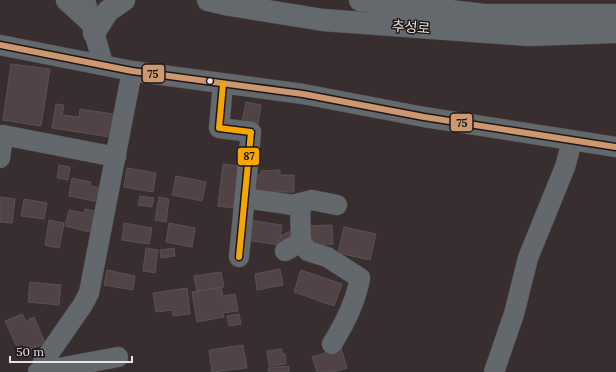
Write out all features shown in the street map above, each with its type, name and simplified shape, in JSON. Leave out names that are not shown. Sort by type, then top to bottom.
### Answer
[{"type":"main road","points":[[67,0],[92,27],[108,11],[124,0]]},
{"type":"main road","name":"추성로","points":[[208,0],[230,6],[324,20],[528,35],[616,32]]},
{"type":"main road","name":"추성로","points":[[360,0],[484,14],[616,15]]},
{"type":"street","points":[[85,0],[103,64]]},
{"type":"street","points":[[0,45],[103,64],[132,71],[303,94],[424,117],[616,147]]},
{"type":"street","points":[[118,357],[41,371],[43,362],[82,306],[88,293],[132,71]]},
{"type":"street","points":[[224,84],[219,128],[251,132],[239,257]]},
{"type":"street","points":[[0,158],[1,135],[116,157]]},
{"type":"street","points":[[494,372],[514,314],[528,258],[565,168],[572,141]]},
{"type":"street","points":[[245,198],[293,205],[312,200],[337,205]]},
{"type":"street","points":[[300,203],[293,246],[327,257],[360,278],[356,294],[340,331],[332,344]]},
{"type":"building","points":[[11,64],[50,69],[41,126],[3,120]]},
{"type":"building","points":[[246,102],[261,105],[258,124],[242,122]]},
{"type":"building","points":[[56,104],[64,105],[62,115],[79,117],[80,109],[113,114],[110,137],[52,128]]},
{"type":"building","points":[[223,164],[239,166],[233,208],[218,206]]},
{"type":"building","points":[[59,165],[70,167],[68,180],[57,178]]},
{"type":"building","points":[[127,168],[156,173],[153,192],[124,187]]},
{"type":"building","points":[[280,170],[280,175],[294,175],[294,192],[250,192],[250,175],[261,175],[261,171]]},
{"type":"building","points":[[176,176],[206,182],[202,201],[172,195]]},
{"type":"building","points":[[72,178],[91,182],[90,186],[102,188],[99,202],[69,196]]},
{"type":"building","points":[[140,196],[154,198],[152,207],[138,205]]},
{"type":"building","points":[[0,197],[15,199],[12,223],[0,222]]},
{"type":"building","points":[[159,197],[169,199],[166,222],[155,220]]},
{"type":"building","points":[[24,199],[47,203],[44,219],[21,216]]},
{"type":"building","points":[[85,209],[99,212],[94,233],[65,226],[69,210],[84,213]]},
{"type":"building","points":[[49,220],[64,223],[59,248],[45,245]]},
{"type":"building","points":[[250,220],[282,225],[279,245],[246,240]]},
{"type":"building","points":[[124,223],[152,228],[149,244],[122,240]]},
{"type":"building","points":[[169,223],[195,228],[192,247],[166,242]]},
{"type":"building","points":[[332,225],[333,244],[307,245],[306,226]]},
{"type":"building","points":[[344,227],[376,234],[370,260],[338,253]]},
{"type":"building","points":[[293,230],[296,239],[283,244],[280,236]]},
{"type":"building","points":[[146,248],[158,250],[155,273],[143,271]]},
{"type":"building","points":[[174,248],[175,256],[161,258],[160,250]]},
{"type":"building","points":[[280,269],[283,285],[257,290],[255,274]]},
{"type":"building","points":[[107,270],[135,276],[133,290],[104,285]]},
{"type":"building","points":[[301,270],[342,284],[334,306],[294,292]]},
{"type":"building","points":[[221,272],[224,287],[197,291],[194,276]]},
{"type":"building","points":[[30,282],[61,285],[59,305],[28,302]]},
{"type":"building","points":[[221,287],[223,296],[235,294],[238,311],[223,313],[224,317],[197,322],[192,292]]},
{"type":"building","points":[[187,288],[190,314],[173,316],[172,310],[156,312],[153,293]]},
{"type":"building","points":[[22,314],[26,321],[34,317],[45,343],[20,354],[5,321]]},
{"type":"building","points":[[239,314],[241,324],[229,326],[227,316]]},
{"type":"building","points":[[243,345],[247,368],[212,372],[209,350]]},
{"type":"building","points":[[341,348],[347,368],[333,372],[317,372],[312,357]]},
{"type":"building","points":[[282,349],[282,354],[285,354],[286,364],[269,366],[267,351]]},
{"type":"building","points":[[289,366],[289,372],[269,372],[268,368]]},
{"type":"transit line","name":"75","points":[[0,45],[132,71],[303,94],[424,117],[616,147]]},
{"type":"transit line","name":"87","points":[[223,84],[219,128],[251,132],[239,257]]}]
